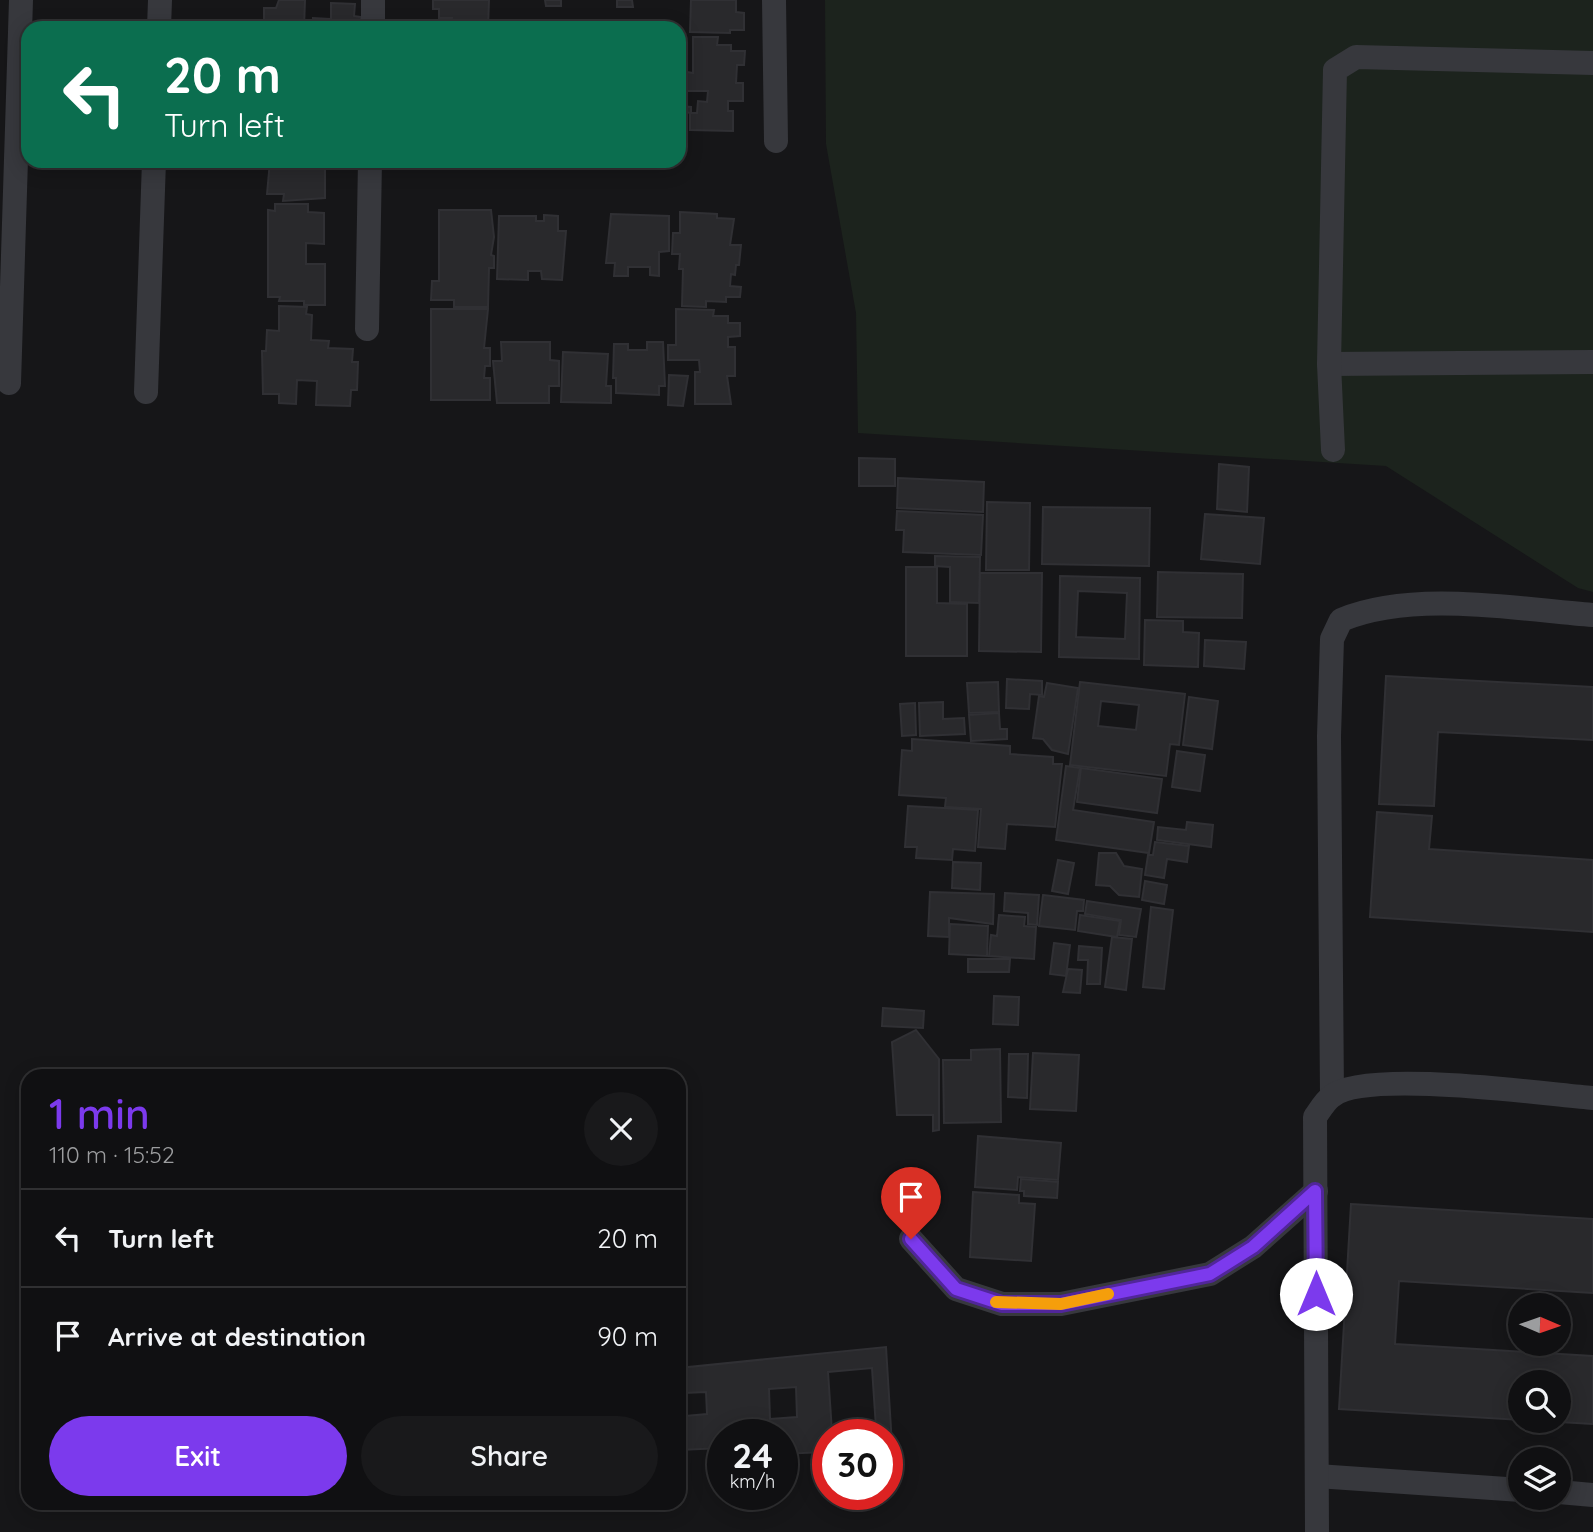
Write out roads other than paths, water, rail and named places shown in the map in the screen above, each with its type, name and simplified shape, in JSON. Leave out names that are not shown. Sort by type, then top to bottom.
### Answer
[{"type":"street","points":[[9,383],[21,0]]},
{"type":"street","points":[[159,21],[160,0]]},
{"type":"street","points":[[373,0],[373,21]]},
{"type":"street","points":[[774,0],[775,141]]},
{"type":"street","points":[[1333,450],[1329,364],[1335,71],[1356,57],[1593,63]]},
{"type":"street","points":[[146,392],[154,168]]},
{"type":"street","points":[[367,329],[370,168]]},
{"type":"street","points":[[1329,364],[1593,362]]},
{"type":"street","points":[[1332,1095],[1329,736],[1332,639],[1341,620],[1359,612],[1406,606],[1456,606],[1593,615]]},
{"type":"street","points":[[1317,1532],[1315,1117],[1332,1095],[1366,1084],[1413,1084],[1593,1098]]},
{"type":"street","points":[[911,1239],[956,1289],[1002,1304],[1061,1304],[1210,1274],[1253,1247],[1315,1191]]},
{"type":"street","points":[[1317,1476],[1508,1489]]},
{"type":"street","points":[[1571,1493],[1593,1495]]}]
